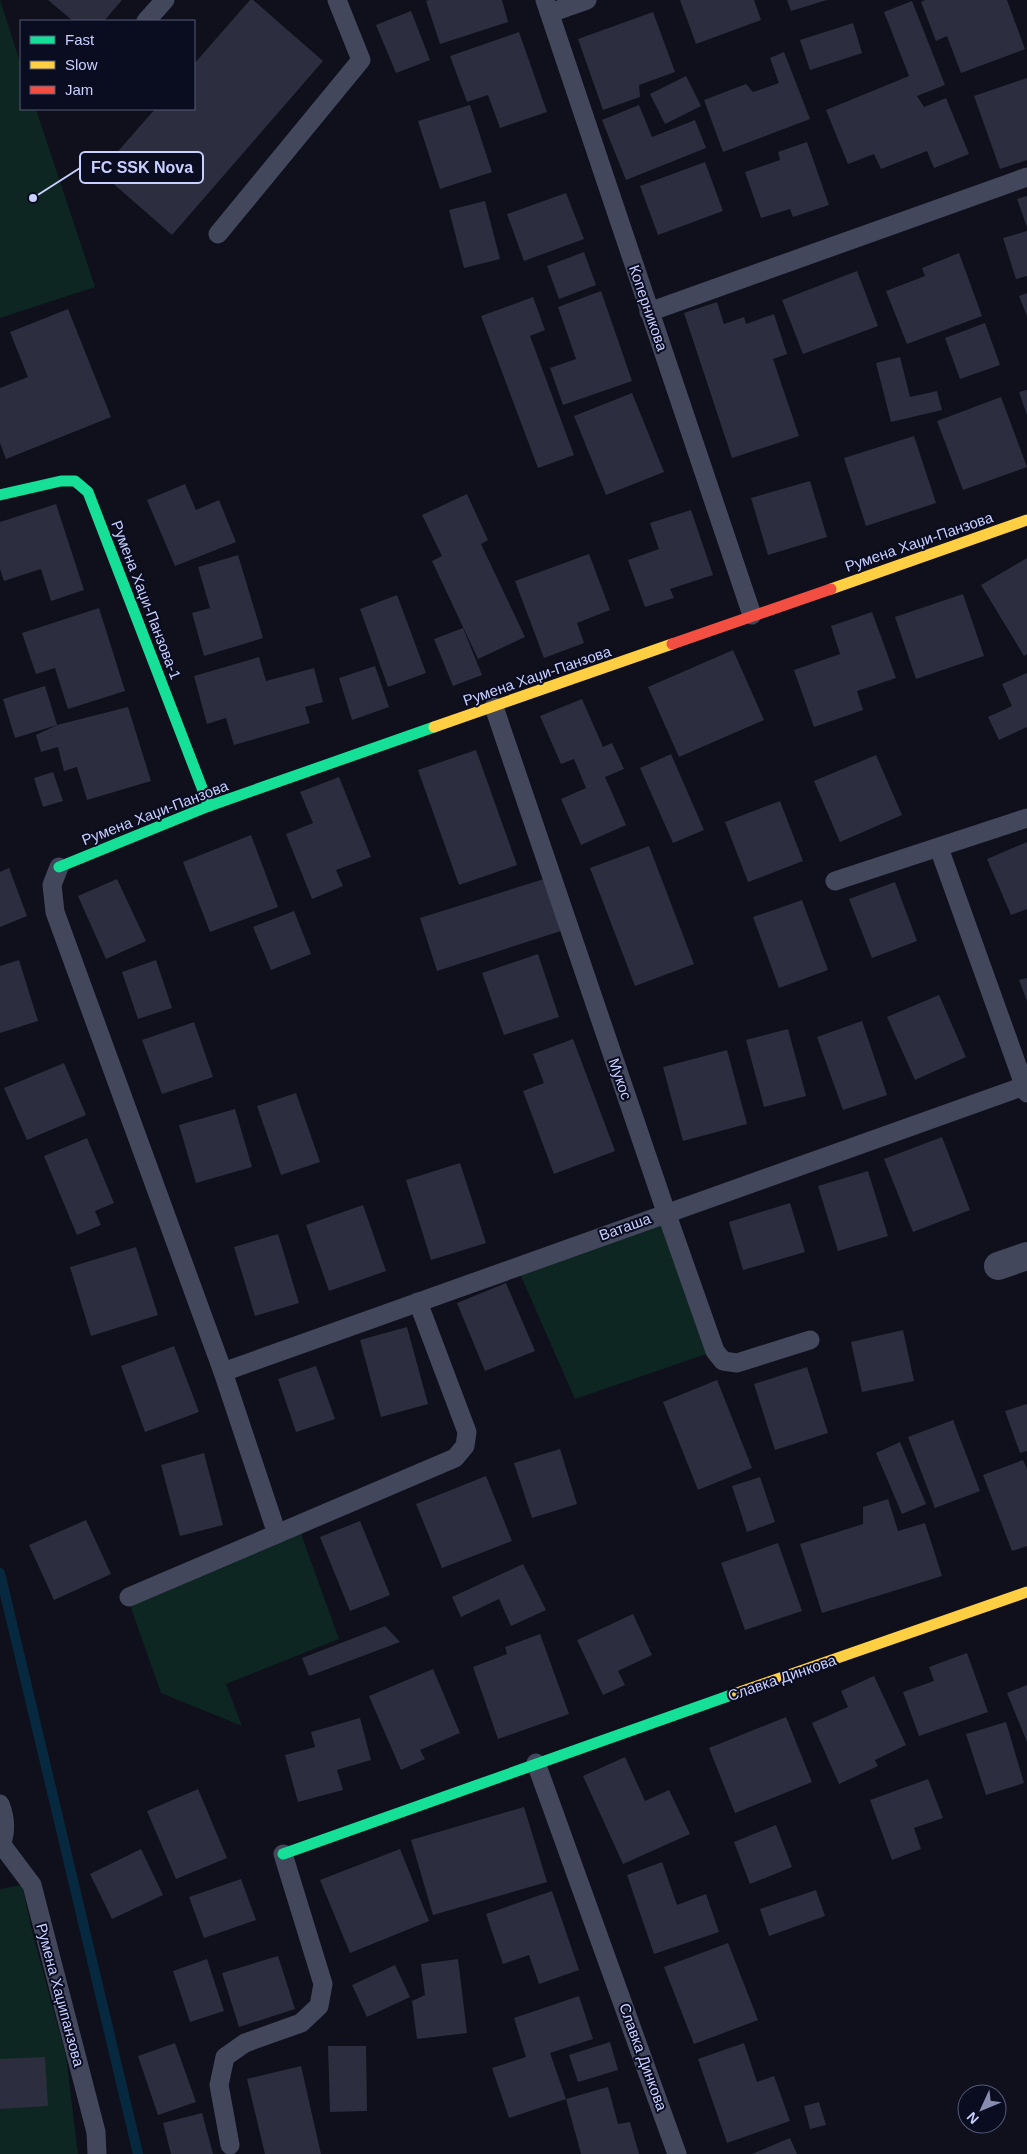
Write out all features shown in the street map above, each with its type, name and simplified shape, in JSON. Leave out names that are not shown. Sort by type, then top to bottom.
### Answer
[{"type":"street","name":"Румена Хаџи-Панзова-1","points":[[0,495],[61,482],[75,481],[88,492],[209,806]]},
{"type":"street","name":"Румена Хаџи-Панзова","points":[[58,867],[209,806],[1027,520]]},
{"type":"street","points":[[998,1266],[1027,1256]]},
{"type":"street","name":"Славка Динкова","points":[[283,1854],[536,1763],[1027,1592]]},
{"type":"lane","points":[[147,20],[165,0]]},
{"type":"lane","points":[[218,234],[361,60],[337,0]]},
{"type":"lane","points":[[548,7],[587,0]]},
{"type":"lane","name":"Коперникова","points":[[548,7],[752,616]]},
{"type":"lane","points":[[649,312],[1027,177]]},
{"type":"lane","name":"Мукос","points":[[494,707],[715,1351],[723,1361],[737,1363],[810,1340]]},
{"type":"lane","points":[[835,881],[1027,818]]},
{"type":"lane","points":[[939,848],[1026,1088]]},
{"type":"lane","points":[[58,867],[52,884],[55,912],[223,1372],[277,1534]]},
{"type":"lane","name":"Ваташа","points":[[223,1372],[666,1212],[1026,1088]]},
{"type":"lane","points":[[128,1597],[455,1458],[465,1446],[467,1432],[418,1302]]},
{"type":"lane","name":"Славка Динкова","points":[[536,1763],[677,2154]]},
{"type":"lane","name":"Румена Хаџипанзова","points":[[0,1804],[4,1814],[6,1830],[1,1846],[32,1885],[96,2132],[97,2154]]},
{"type":"lane","points":[[230,2145],[219,2085],[225,2057],[246,2043],[301,2023],[319,2006],[323,1984],[283,1854]]},
{"type":"green space","points":[[0,0],[20,62],[20,110],[36,110],[95,287],[0,318]]},
{"type":"green space","points":[[666,1212],[715,1351],[575,1399],[517,1267]]},
{"type":"green space","points":[[300,1531],[339,1639],[226,1684],[242,1726],[161,1693],[130,1605]]},
{"type":"green space","points":[[22,1885],[33,1935],[66,2056],[78,2154],[0,2154],[0,1889]]},
{"type":"building","points":[[48,0],[122,0],[105,20],[72,20]]},
{"type":"building","points":[[250,0],[253,0],[323,61],[172,235],[100,172],[154,110],[195,110],[195,63]]},
{"type":"building","points":[[502,0],[508,22],[440,44],[426,1]]},
{"type":"building","points":[[680,0],[754,0],[761,20],[696,44]]},
{"type":"building","points":[[787,0],[827,0],[791,11]]},
{"type":"building","points":[[925,0],[1007,0],[1025,49],[961,73],[947,36],[936,41],[921,2]]},
{"type":"building","points":[[912,1],[945,85],[917,96],[924,107],[946,98],[969,154],[934,168],[927,151],[881,169],[874,154],[848,164],[826,110],[909,76],[884,12]]},
{"type":"building","points":[[411,11],[430,60],[396,73],[376,25]]},
{"type":"building","points":[[653,12],[675,72],[639,85],[640,97],[603,110],[578,39]]},
{"type":"building","points":[[853,23],[862,53],[810,70],[800,40]]},
{"type":"building","points":[[519,32],[547,112],[500,128],[488,95],[467,102],[450,56]]},
{"type":"building","points":[[784,52],[810,119],[723,152],[704,100],[746,84],[753,92],[779,83],[770,58]]},
{"type":"building","points":[[686,76],[701,106],[665,124],[650,94]]},
{"type":"building","points":[[1027,78],[1027,160],[1000,169],[974,96]]},
{"type":"building","points":[[470,105],[492,172],[440,189],[418,121]]},
{"type":"building","points":[[639,105],[652,137],[695,120],[706,148],[626,180],[602,120]]},
{"type":"building","points":[[807,142],[829,205],[793,217],[790,209],[761,218],[745,172],[780,160],[778,152]]},
{"type":"building","points":[[705,162],[723,211],[658,235],[640,186]]},
{"type":"building","points":[[566,193],[584,239],[524,261],[507,214]]},
{"type":"building","points":[[1027,196],[1027,227],[1017,199]]},
{"type":"building","points":[[485,201],[500,259],[464,268],[449,210]]},
{"type":"building","points":[[1027,231],[1027,276],[1016,279],[1003,238]]},
{"type":"building","points":[[584,252],[596,285],[559,299],[547,266]]},
{"type":"building","points":[[959,253],[982,316],[907,344],[886,291],[925,276],[922,268]]},
{"type":"building","points":[[857,271],[878,326],[803,354],[782,300]]},
{"type":"building","points":[[601,291],[632,381],[563,405],[550,368],[576,359],[558,307]]},
{"type":"building","points":[[1027,293],[1027,316],[1019,296]]},
{"type":"building","points":[[533,297],[545,330],[530,336],[574,455],[538,468],[481,316]]},
{"type":"building","points":[[717,302],[724,324],[744,317],[746,324],[774,314],[787,354],[773,359],[799,436],[732,458],[684,313]]},
{"type":"building","points":[[68,309],[111,417],[6,459],[0,443],[0,388],[28,377],[10,332]]},
{"type":"building","points":[[985,323],[1000,365],[960,379],[945,338]]},
{"type":"building","points":[[900,357],[910,397],[937,391],[942,410],[891,422],[876,363]]},
{"type":"building","points":[[1027,390],[1027,415],[1019,392]]},
{"type":"building","points":[[632,393],[664,472],[606,495],[574,416]]},
{"type":"building","points":[[1001,397],[1027,467],[963,490],[937,421]]},
{"type":"building","points":[[914,436],[936,503],[866,526],[844,458]]},
{"type":"building","points":[[810,481],[827,537],[768,555],[751,498]]},
{"type":"building","points":[[185,484],[196,510],[219,500],[236,542],[175,566],[147,500]]},
{"type":"building","points":[[467,494],[488,540],[481,544],[525,637],[478,659],[432,561],[442,556],[422,515]]},
{"type":"building","points":[[56,504],[84,590],[51,601],[41,569],[4,581],[0,569],[0,522]]},
{"type":"building","points":[[691,510],[713,575],[670,589],[674,598],[645,607],[628,560],[659,549],[650,523]]},
{"type":"building","points":[[589,554],[610,610],[577,623],[584,643],[544,658],[515,581]]},
{"type":"building","points":[[238,555],[263,638],[204,656],[192,613],[210,608],[198,567]]},
{"type":"building","points":[[1027,558],[1027,654],[1024,656],[981,585]]},
{"type":"building","points":[[963,594],[984,656],[916,679],[895,617]]},
{"type":"building","points":[[397,595],[426,673],[388,687],[360,609]]},
{"type":"building","points":[[99,608],[125,691],[68,709],[55,668],[36,674],[22,633]]},
{"type":"building","points":[[872,612],[896,678],[857,691],[863,710],[814,727],[794,670],[840,654],[831,626]]},
{"type":"building","points":[[463,628],[482,675],[453,686],[434,639]]},
{"type":"building","points":[[733,650],[764,720],[679,757],[648,687]]},
{"type":"building","points":[[259,657],[266,681],[314,668],[323,702],[305,707],[310,723],[234,745],[226,718],[207,724],[194,676]]},
{"type":"building","points":[[375,666],[389,707],[352,720],[339,678]]},
{"type":"building","points":[[1027,673],[1027,727],[999,740],[988,717],[1012,706],[1002,684]]},
{"type":"building","points":[[45,686],[57,725],[15,738],[3,699]]},
{"type":"building","points":[[582,699],[603,747],[612,743],[624,769],[605,777],[626,825],[581,845],[561,799],[586,788],[574,759],[561,764],[540,716]]},
{"type":"building","points":[[128,707],[151,781],[87,800],[77,767],[64,771],[58,747],[41,752],[36,735],[57,725]]},
{"type":"building","points":[[476,750],[517,865],[459,885],[418,770]]},
{"type":"building","points":[[671,754],[704,830],[673,843],[640,768]]},
{"type":"building","points":[[876,755],[902,815],[840,842],[814,781]]},
{"type":"building","points":[[53,772],[63,801],[43,807],[34,778]]},
{"type":"building","points":[[339,777],[371,857],[336,870],[343,886],[312,899],[286,834],[313,823],[300,792]]},
{"type":"building","points":[[780,801],[803,861],[748,882],[725,822]]},
{"type":"building","points":[[251,835],[278,907],[210,932],[183,862]]},
{"type":"building","points":[[1027,842],[1027,909],[1011,915],[987,859]]},
{"type":"building","points":[[649,846],[694,964],[635,986],[590,868]]},
{"type":"building","points":[[9,868],[27,916],[0,927],[0,872]]},
{"type":"building","points":[[117,879],[146,941],[106,959],[78,896]]},
{"type":"building","points":[[544,879],[561,931],[437,971],[420,918]]},
{"type":"building","points":[[895,882],[917,941],[872,958],[849,899]]},
{"type":"building","points":[[802,900],[828,970],[779,988],[753,917]]},
{"type":"building","points":[[294,911],[311,954],[271,970],[253,927]]},
{"type":"building","points":[[538,954],[559,1017],[504,1035],[482,973]]},
{"type":"building","points":[[19,960],[38,1021],[0,1033],[0,966]]},
{"type":"building","points":[[156,960],[172,1008],[138,1019],[122,972]]},
{"type":"building","points":[[1027,978],[1027,1001],[1019,980]]},
{"type":"building","points":[[939,995],[966,1057],[915,1080],[887,1017]]},
{"type":"building","points":[[862,1021],[887,1095],[843,1110],[817,1037]]},
{"type":"building","points":[[194,1022],[213,1077],[162,1094],[142,1040]]},
{"type":"building","points":[[788,1029],[806,1096],[764,1107],[746,1040]]},
{"type":"building","points":[[573,1039],[615,1151],[554,1174],[523,1091],[544,1083],[533,1054]]},
{"type":"building","points":[[727,1050],[747,1124],[683,1141],[663,1067]]},
{"type":"building","points":[[64,1063],[86,1115],[27,1140],[4,1088]]},
{"type":"building","points":[[296,1093],[320,1162],[281,1175],[257,1106]]},
{"type":"building","points":[[235,1109],[252,1167],[196,1183],[179,1125]]},
{"type":"building","points":[[942,1137],[970,1210],[913,1232],[884,1159]]},
{"type":"building","points":[[87,1138],[114,1203],[95,1211],[101,1225],[77,1235],[44,1156]]},
{"type":"building","points":[[460,1163],[486,1243],[431,1260],[406,1180]]},
{"type":"building","points":[[868,1171],[888,1236],[838,1251],[818,1186]]},
{"type":"building","points":[[790,1203],[805,1252],[743,1270],[729,1222]]},
{"type":"building","points":[[363,1205],[386,1271],[329,1291],[306,1225]]},
{"type":"building","points":[[278,1234],[299,1303],[255,1316],[234,1247]]},
{"type":"building","points":[[136,1247],[158,1315],[91,1336],[70,1267]]},
{"type":"building","points":[[506,1283],[535,1351],[485,1371],[457,1303]]},
{"type":"building","points":[[407,1327],[428,1404],[381,1417],[360,1340]]},
{"type":"building","points":[[903,1330],[914,1381],[862,1392],[851,1342]]},
{"type":"building","points":[[174,1346],[199,1412],[145,1432],[121,1366]]},
{"type":"building","points":[[316,1366],[335,1419],[296,1432],[278,1379]]},
{"type":"building","points":[[807,1367],[828,1433],[775,1450],[754,1384]]},
{"type":"building","points":[[717,1380],[752,1468],[698,1490],[663,1402]]},
{"type":"building","points":[[1027,1404],[1027,1451],[1020,1453],[1005,1411]]},
{"type":"building","points":[[953,1420],[980,1491],[935,1508],[908,1437]]},
{"type":"building","points":[[900,1442],[926,1504],[902,1514],[876,1453]]},
{"type":"building","points":[[560,1449],[577,1504],[532,1518],[514,1463]]},
{"type":"building","points":[[204,1453],[223,1525],[180,1536],[161,1465]]},
{"type":"building","points":[[1023,1460],[1027,1469],[1027,1546],[1012,1551],[983,1475]]},
{"type":"building","points":[[486,1476],[512,1541],[442,1568],[416,1504]]},
{"type":"building","points":[[760,1477],[775,1522],[747,1532],[732,1486]]},
{"type":"building","points":[[888,1499],[898,1531],[925,1523],[942,1576],[822,1613],[800,1544],[863,1524],[863,1507]]},
{"type":"building","points":[[86,1520],[111,1574],[54,1600],[29,1545]]},
{"type":"building","points":[[360,1521],[390,1595],[350,1611],[320,1537]]},
{"type":"building","points":[[778,1543],[802,1611],[745,1630],[721,1563]]},
{"type":"building","points":[[523,1564],[546,1610],[511,1626],[499,1599],[461,1617],[452,1597]]},
{"type":"building","points":[[633,1614],[652,1655],[618,1671],[625,1685],[603,1695],[577,1640]]},
{"type":"building","points":[[385,1626],[400,1642],[309,1676],[302,1658]]},
{"type":"building","points":[[540,1634],[569,1714],[498,1739],[473,1667],[507,1654],[505,1647]]},
{"type":"building","points":[[967,1653],[988,1712],[919,1736],[903,1692],[934,1681],[929,1667]]},
{"type":"building","points":[[433,1669],[460,1733],[420,1750],[425,1759],[401,1770],[369,1696]]},
{"type":"building","points":[[874,1676],[906,1745],[875,1760],[878,1766],[839,1784],[812,1723],[848,1707],[841,1691]]},
{"type":"building","points":[[1027,1685],[1027,1742],[1007,1693]]},
{"type":"building","points":[[786,1717],[812,1782],[735,1813],[709,1748]]},
{"type":"building","points":[[360,1718],[371,1760],[337,1770],[343,1790],[298,1802],[285,1755],[315,1747],[311,1732]]},
{"type":"building","points":[[1006,1722],[1024,1783],[986,1795],[966,1734]]},
{"type":"building","points":[[625,1757],[645,1801],[669,1790],[690,1834],[623,1864],[583,1776]]},
{"type":"building","points":[[928,1779],[943,1818],[914,1828],[921,1849],[892,1860],[870,1800]]},
{"type":"building","points":[[198,1789],[227,1858],[176,1879],[147,1811]]},
{"type":"building","points":[[524,1807],[547,1882],[433,1915],[411,1840]]},
{"type":"building","points":[[776,1825],[792,1867],[750,1884],[734,1842]]},
{"type":"building","points":[[141,1849],[163,1895],[112,1919],[90,1874]]},
{"type":"building","points":[[400,1849],[429,1921],[350,1953],[320,1880]]},
{"type":"building","points":[[662,1862],[677,1905],[706,1894],[719,1932],[654,1954],[627,1875]]},
{"type":"building","points":[[241,1879],[256,1920],[204,1938],[189,1897]]},
{"type":"building","points":[[816,1890],[825,1916],[769,1936],[760,1909]]},
{"type":"building","points":[[552,1891],[579,1970],[539,1984],[529,1955],[503,1964],[486,1914]]},
{"type":"building","points":[[728,1943],[758,2020],[694,2044],[664,1967]]},
{"type":"building","points":[[278,1956],[295,2009],[239,2027],[222,1973]]},
{"type":"building","points":[[207,1959],[224,2011],[190,2022],[173,1971]]},
{"type":"building","points":[[458,1959],[467,2033],[417,2039],[412,2001],[425,1995],[421,1964]]},
{"type":"building","points":[[395,1965],[410,1997],[367,2017],[352,1985]]},
{"type":"building","points":[[579,1996],[593,2039],[550,2053],[566,2099],[509,2118],[492,2068],[526,2057],[514,2018]]},
{"type":"building","points":[[610,2042],[618,2070],[578,2082],[569,2055]]},
{"type":"building","points":[[175,2043],[196,2102],[158,2115],[138,2056]]},
{"type":"building","points":[[744,2043],[757,2082],[774,2076],[790,2121],[727,2143],[698,2059]]},
{"type":"building","points":[[328,2046],[366,2046],[367,2111],[330,2112]]},
{"type":"building","points":[[45,2057],[48,2106],[0,2109],[0,2059]]},
{"type":"building","points":[[301,2066],[321,2154],[265,2154],[247,2079]]},
{"type":"building","points":[[608,2087],[618,2124],[630,2122],[639,2154],[581,2154],[566,2099]]},
{"type":"building","points":[[819,2102],[826,2125],[810,2129],[804,2106]]},
{"type":"building","points":[[202,2113],[213,2154],[171,2154],[163,2123]]},
{"type":"building","points":[[790,2138],[797,2154],[752,2154]]},
{"type":"waterway","points":[[0,1573],[138,2154]]},
{"type":"traffic: fast","points":[[0,495],[61,481],[75,481],[88,492],[209,806]]},
{"type":"traffic: fast","points":[[59,867],[209,806],[434,727]]},
{"type":"traffic: fast","points":[[283,1854],[734,1694]]},
{"type":"traffic: slow","points":[[831,589],[1027,520]]},
{"type":"traffic: slow","points":[[434,727],[672,644]]},
{"type":"traffic: slow","points":[[734,1694],[1027,1592]]},
{"type":"traffic: jam","points":[[672,644],[831,589]]},
{"type":"place","name":"FC SSK Nova","points":[[33,198]]}]
